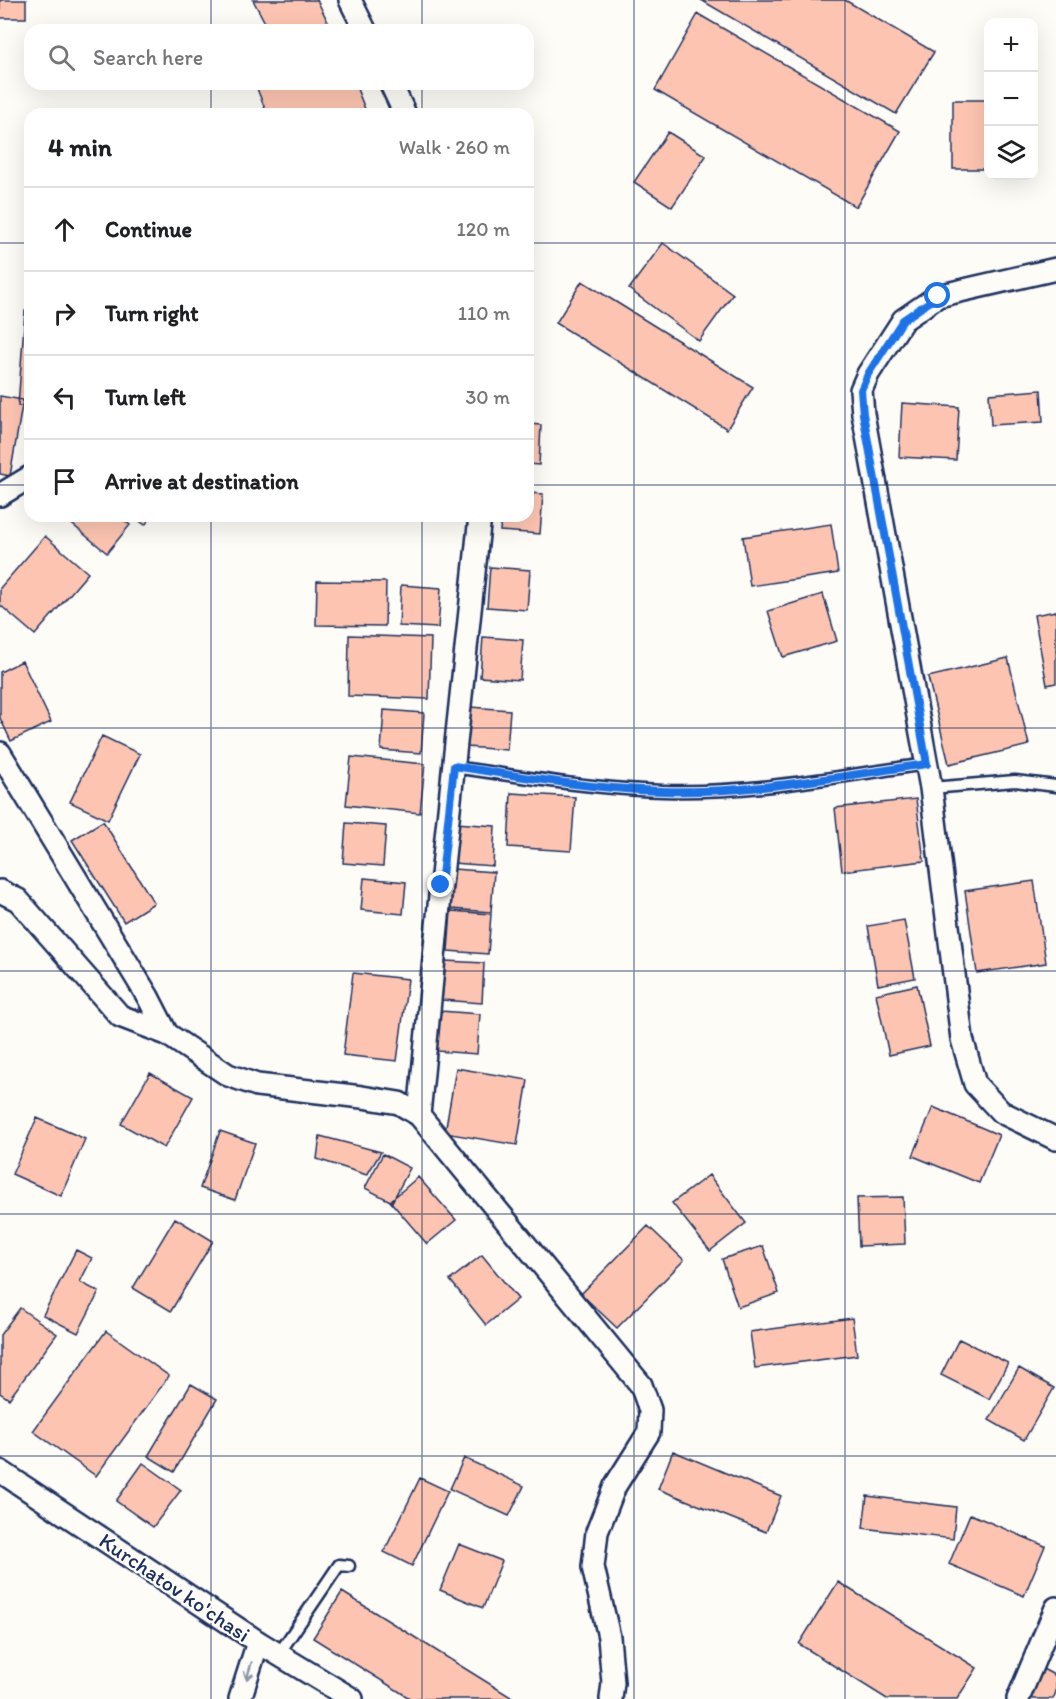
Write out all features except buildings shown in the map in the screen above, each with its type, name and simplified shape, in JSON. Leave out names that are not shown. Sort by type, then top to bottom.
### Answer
[{"type":"street","points":[[350,0],[362,24]]},
{"type":"street","points":[[394,90],[402,108]]},
{"type":"street","points":[[1056,269],[938,296],[903,320],[868,374],[861,390],[863,414],[931,788],[962,1039],[975,1084],[1000,1112],[1056,1139]]},
{"type":"street","points":[[0,495],[24,481]]},
{"type":"street","points":[[419,1115],[479,522]]},
{"type":"street","points":[[0,753],[148,997],[167,1034]]},
{"type":"street","points":[[0,891],[18,900],[120,1016],[167,1034],[228,1075],[257,1085],[399,1103],[419,1115],[641,1385],[650,1410],[649,1432],[615,1486],[597,1532],[593,1568],[609,1637],[613,1683],[611,1699]]},
{"type":"street","name":"Kurchatov ko'chasi","points":[[0,1471],[278,1655],[352,1699]]},
{"type":"street","points":[[1018,1699],[1056,1608]]},
{"type":"street","points":[[240,1699],[258,1642]]},
{"type":"lane","points":[[454,766],[545,781],[663,791],[742,790],[927,764]]},
{"type":"lane","points":[[931,788],[1015,781],[1056,786]]},
{"type":"lane","points":[[278,1655],[339,1565],[349,1566]]},
{"type":"route","points":[[441,885],[454,766],[545,781],[663,791],[742,790],[927,764],[863,414],[861,390],[868,374],[903,320],[938,296]]}]
